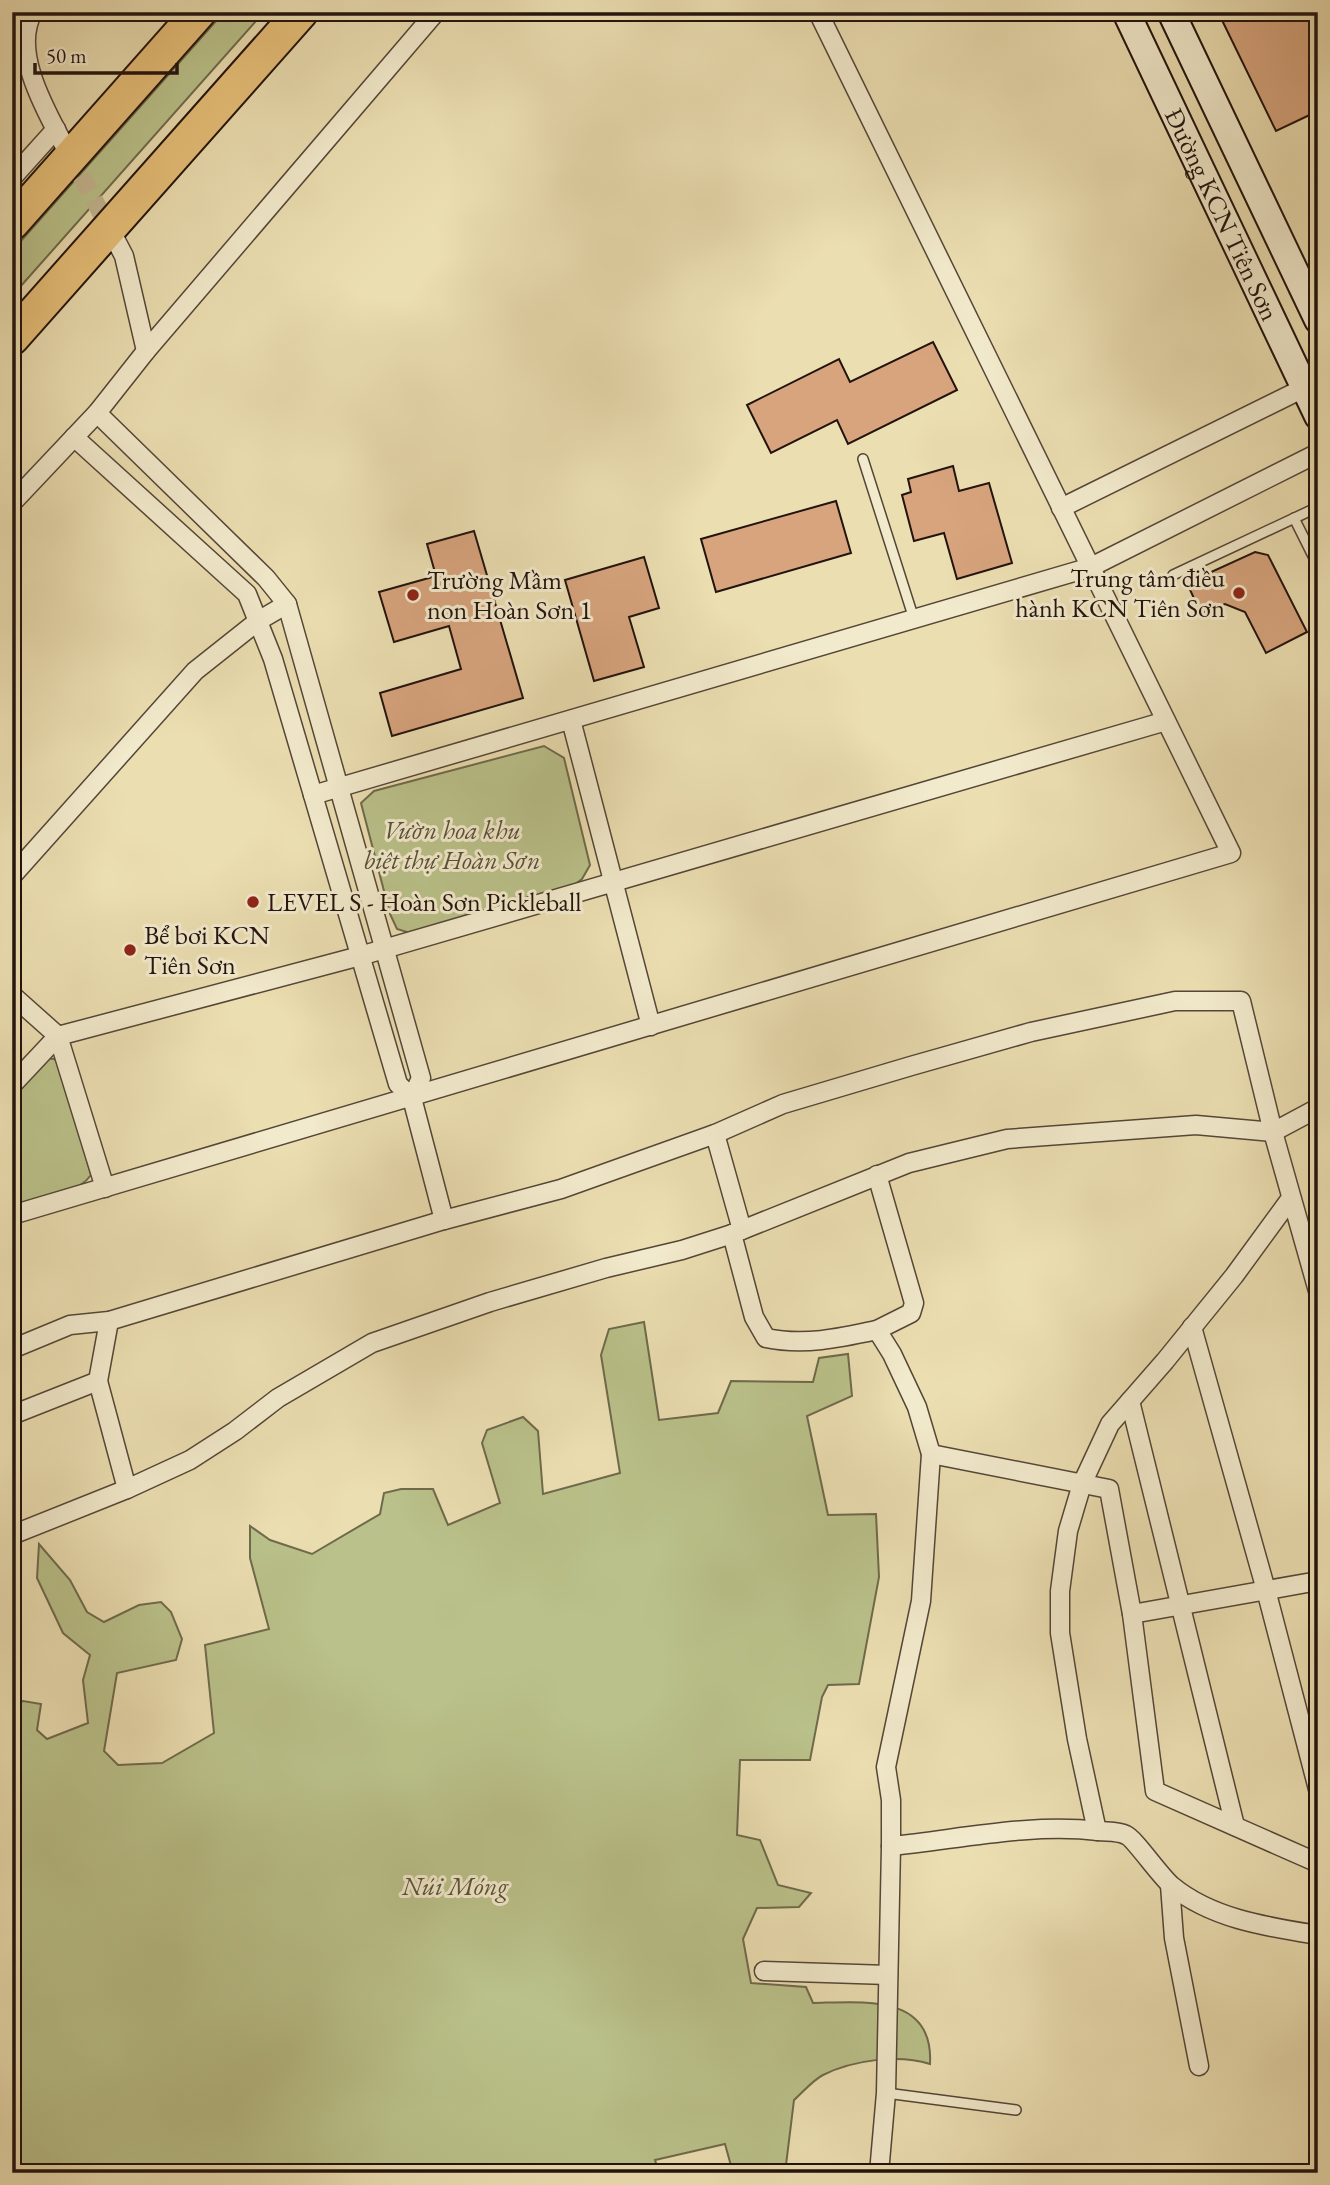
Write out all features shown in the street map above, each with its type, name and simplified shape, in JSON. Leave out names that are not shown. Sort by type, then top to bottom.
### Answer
[{"type":"highway","points":[[12,223],[199,12]]},
{"type":"highway","points":[[12,338],[301,12]]},
{"type":"main road","name":"Đường KCN Tiên Sơn","points":[[1126,12],[1318,416]]},
{"type":"main road","name":"Đường KCN Tiên Sơn","points":[[1171,12],[1318,320]]},
{"type":"street","points":[[12,178],[60,137],[26,57],[24,30],[33,12]]},
{"type":"street","points":[[12,503],[97,413],[146,351],[436,12]]},
{"type":"street","points":[[12,1216],[1231,853],[818,12]]},
{"type":"street","points":[[111,233],[124,256],[146,351]]},
{"type":"street","points":[[1061,508],[1304,388]]},
{"type":"street","points":[[97,413],[266,578],[287,604],[421,1078],[412,1098]]},
{"type":"street","points":[[74,437],[247,594],[273,659],[398,1084],[412,1098],[444,1220]]},
{"type":"street","points":[[313,794],[1091,567],[1318,453]]},
{"type":"street","points":[[12,876],[195,671],[258,621],[287,604]]},
{"type":"street","points":[[571,720],[651,1026]]},
{"type":"street","points":[[12,1085],[58,1036],[360,956],[1166,721]]},
{"type":"street","points":[[12,995],[58,1036],[104,1188]]},
{"type":"street","points":[[12,1349],[70,1325],[109,1321],[444,1220],[561,1189],[715,1134],[783,1104],[1031,1032],[1175,1001],[1241,1001],[1273,1132],[1318,1291]]},
{"type":"street","points":[[12,1535],[127,1489],[190,1460],[235,1431],[278,1398],[372,1343],[491,1301],[606,1268],[682,1250],[737,1232],[909,1163],[1007,1139],[1196,1125],[1273,1132],[1318,1108]]},
{"type":"street","points":[[715,1134],[754,1317],[766,1338],[783,1342],[810,1342],[877,1330],[911,1313],[914,1303],[877,1175]]},
{"type":"street","points":[[1097,1831],[1077,1739],[1060,1633],[1060,1591],[1068,1531],[1082,1483],[1110,1424],[1234,1276],[1291,1198]]},
{"type":"street","points":[[109,1321],[98,1381],[127,1489]]},
{"type":"street","points":[[1192,1328],[1266,1590],[1318,1789]]},
{"type":"street","points":[[877,1330],[892,1354],[917,1408],[930,1454],[921,1601],[886,1767],[891,1800],[891,1846],[886,2093],[879,2173]]},
{"type":"street","points":[[12,1415],[98,1381]]},
{"type":"street","points":[[1130,1401],[1235,1826]]},
{"type":"street","points":[[930,1454],[1109,1489],[1132,1615],[1155,1791],[1318,1863]]},
{"type":"street","points":[[1132,1615],[1318,1581]]},
{"type":"street","points":[[891,1846],[937,1842],[1001,1830],[1123,1833],[1133,1838],[1140,1851],[1170,1885],[1186,1896],[1214,1910],[1258,1925],[1318,1935]]},
{"type":"street","points":[[1170,1885],[1174,1938],[1199,2066]]},
{"type":"street","points":[[764,1971],[888,1975]]},
{"type":"lane","points":[[863,459],[914,619]]},
{"type":"lane","points":[[1173,575],[1318,507]]},
{"type":"lane","points":[[1294,518],[1318,566]]},
{"type":"lane","points":[[886,2093],[1016,2110]]},
{"type":"green space","points":[[224,12],[264,12],[12,296],[12,251]]},
{"type":"green space","name":"Vườn hoa khu biệt thự Hoàn Sơn","points":[[544,746],[564,758],[590,865],[582,879],[574,885],[410,933],[397,929],[390,914],[361,803],[374,791]]},
{"type":"green space","points":[[44,1058],[60,1063],[91,1175],[66,1193],[12,1207],[12,1093]]},
{"type":"green space","name":"Núi Móng","points":[[644,1322],[659,1420],[718,1413],[731,1381],[813,1382],[819,1358],[848,1354],[852,1396],[807,1416],[828,1515],[876,1514],[879,1577],[859,1684],[828,1685],[822,1697],[810,1760],[740,1760],[737,1835],[760,1840],[778,1885],[811,1893],[799,1907],[757,1908],[743,1939],[751,1983],[806,1987],[813,2003],[873,2003],[908,2013],[920,2024],[928,2041],[930,2064],[904,2059],[876,2060],[835,2070],[816,2080],[794,2100],[785,2173],[733,2173],[725,2144],[655,2160],[659,2173],[12,2173],[12,1705],[23,1701],[41,1704],[37,1730],[47,1739],[88,1723],[83,1680],[90,1655],[63,1633],[37,1578],[39,1544],[70,1580],[87,1612],[104,1622],[139,1605],[161,1602],[171,1612],[182,1639],[176,1660],[117,1673],[104,1751],[118,1765],[162,1763],[214,1733],[205,1645],[269,1629],[250,1558],[250,1526],[270,1540],[312,1554],[380,1514],[384,1493],[401,1489],[433,1489],[448,1525],[500,1503],[482,1443],[487,1430],[523,1417],[538,1431],[543,1494],[620,1473],[601,1355],[609,1329]]},
{"type":"building","points":[[1218,12],[1318,12],[1318,111],[1276,131]]},
{"type":"building","points":[[933,342],[957,390],[848,444],[837,420],[771,453],[747,405],[839,359],[850,382]]},
{"type":"building","points":[[953,466],[959,491],[989,483],[1012,563],[957,579],[944,533],[914,541],[902,495],[911,492],[908,479]]},
{"type":"building","points":[[836,501],[851,553],[716,592],[701,539]]},
{"type":"building","points":[[474,531],[523,698],[392,736],[380,693],[461,669],[449,626],[394,642],[379,592],[436,576],[427,544]]},
{"type":"building","name":"Trung tâm điều hành KCN Tiên Sơn","points":[[1255,552],[1268,555],[1307,632],[1266,653],[1245,612],[1225,604],[1201,614],[1187,583]]},
{"type":"building","points":[[644,557],[659,608],[629,617],[644,667],[594,681],[565,580]]},
{"type":"tunnel","points":[[68,152],[112,233]]},
{"type":"place","name":"Trung tâm điều hành KCN Tiên Sơn","points":[[1239,593]]},
{"type":"place","name":"Trường Mầm non Hoàn Sơn 1","points":[[413,595]]},
{"type":"place","name":"LEVEL S - Hoàn Sơn Pickleball","points":[[253,902]]},
{"type":"place","name":"Bể bơi KCN Tiên Sơn","points":[[130,950]]}]
